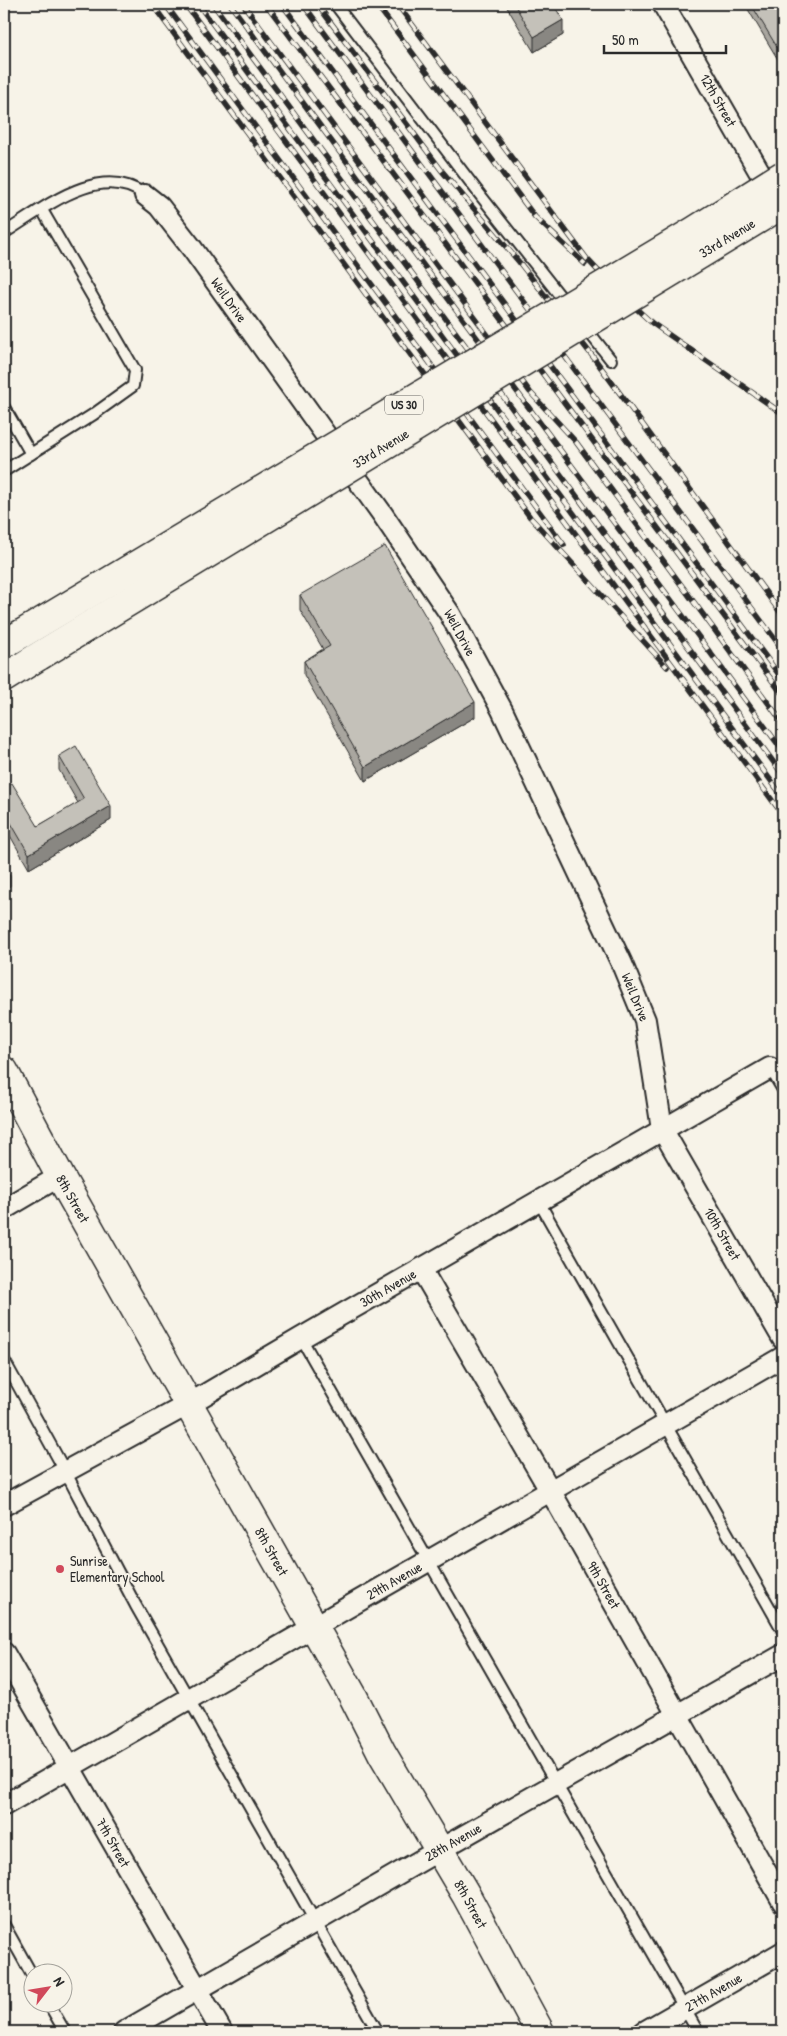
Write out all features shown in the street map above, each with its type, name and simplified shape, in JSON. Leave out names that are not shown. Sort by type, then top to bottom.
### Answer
[{"type":"main road","name":"33rd Avenue","points":[[14,639],[694,232],[771,173]]},
{"type":"main road","name":"33rd Avenue","points":[[4,678],[783,204]]},
{"type":"main road","name":"8th Street","points":[[4,1071],[60,1176],[315,1627],[382,1753],[466,1895],[540,2032]]},
{"type":"street","name":"12th Street","points":[[663,4],[771,173]]},
{"type":"street","name":"Weil Drive","points":[[145,196],[159,206],[191,248],[383,515],[450,614],[502,710],[622,964],[646,1020],[662,1129]]},
{"type":"street","name":"30th Avenue","points":[[4,1504],[189,1404],[770,1068]]},
{"type":"street","name":"10th Street","points":[[662,1129],[783,1339]]},
{"type":"street","points":[[4,1209],[60,1176]]},
{"type":"street","name":"9th Street","points":[[421,1269],[551,1492],[783,1902]]},
{"type":"street","name":"29th Avenue","points":[[4,1805],[783,1357]]},
{"type":"street","name":"7th Street","points":[[4,1653],[222,2032]]},
{"type":"street","name":"28th Avenue","points":[[124,2032],[439,1850],[783,1655]]},
{"type":"street","name":"27th Avenue","points":[[644,2032],[783,1952]]},
{"type":"lane","points":[[335,4],[481,196],[611,360]]},
{"type":"lane","points":[[4,233],[74,190],[103,183],[134,187],[145,196]]},
{"type":"lane","points":[[4,471],[94,414],[133,386],[135,370],[42,210]]},
{"type":"lane","points":[[4,407],[31,454]]},
{"type":"lane","points":[[770,1068],[783,1090]]},
{"type":"lane","points":[[539,1202],[783,1631]]},
{"type":"lane","points":[[301,1338],[698,2032]]},
{"type":"lane","points":[[4,1360],[136,1606],[378,2032]]},
{"type":"lane","points":[[4,1925],[26,1964]]},
{"type":"lane","points":[[55,2014],[65,2032]]},
{"type":"building","points":[[514,4],[553,4],[563,20],[534,37]]},
{"type":"building","points":[[751,4],[783,4],[783,57]]},
{"type":"building","points":[[385,546],[475,702],[365,767],[304,661],[330,646],[300,595]]},
{"type":"building","points":[[76,746],[111,806],[29,854],[4,811],[4,788],[12,783],[38,826],[84,799],[59,756]]},
{"type":"building","points":[[4,863],[10,875],[4,878]]},
{"type":"railway","points":[[152,4],[530,517],[667,667]]},
{"type":"railway","points":[[165,4],[564,545]]},
{"type":"railway","points":[[185,4],[783,815]]},
{"type":"railway","points":[[198,4],[783,797]]},
{"type":"railway","points":[[213,4],[783,775]]},
{"type":"railway","points":[[230,4],[783,751]]},
{"type":"railway","points":[[243,4],[530,392],[576,442],[783,723]]},
{"type":"railway","points":[[266,4],[783,695]]},
{"type":"railway","points":[[282,4],[783,680]]},
{"type":"railway","points":[[303,4],[783,650]]},
{"type":"railway","points":[[317,4],[442,171],[519,262],[594,358],[783,616]]},
{"type":"railway","points":[[376,4],[535,217],[585,264]]},
{"type":"railway","points":[[397,4],[587,259],[618,292],[652,323],[783,414]]},
{"type":"place","name":"Sunrise Elementary School","points":[[60,1569]]}]
